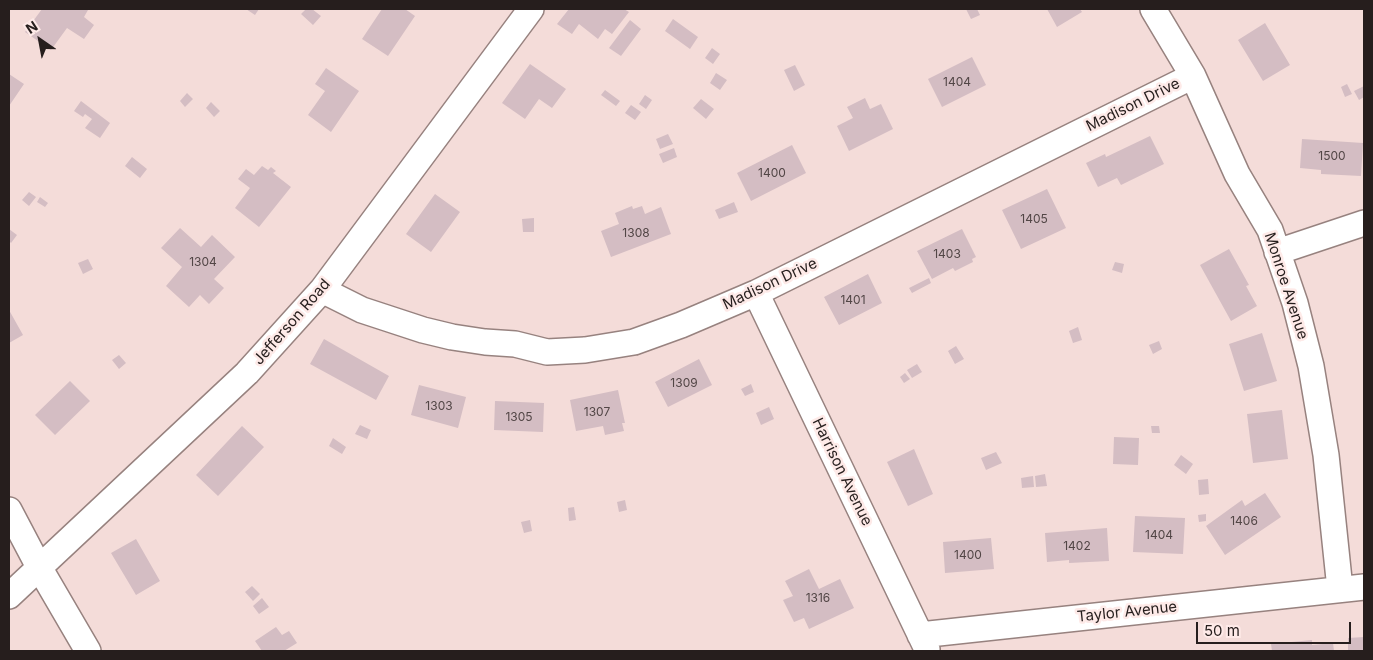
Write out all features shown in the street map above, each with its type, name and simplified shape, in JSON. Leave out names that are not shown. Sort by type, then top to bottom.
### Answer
[{"type":"street","name":"Jefferson Road","points":[[9,596],[247,373],[322,290],[531,9]]},
{"type":"street","name":"Monroe Avenue","points":[[1153,9],[1193,76],[1237,174],[1270,230],[1295,303],[1311,366],[1352,588]]},
{"type":"street","name":"Madison Drive","points":[[322,290],[362,310],[423,330],[452,337],[515,344],[547,352],[585,350],[634,342],[682,325],[756,293],[1193,76]]},
{"type":"street","points":[[1277,252],[1364,223]]},
{"type":"street","name":"Harrison Avenue","points":[[756,293],[924,643]]},
{"type":"street","points":[[9,510],[88,651]]},
{"type":"street","name":"Taylor Avenue","points":[[924,643],[1352,588]]},
{"type":"building","points":[[42,9],[86,9],[88,10],[84,17],[94,25],[84,39],[67,28],[51,50],[25,32]]},
{"type":"building","points":[[246,9],[259,9],[255,15]]},
{"type":"building","points":[[306,9],[312,9],[321,16],[313,25],[301,14]]},
{"type":"building","points":[[382,9],[405,9],[415,16],[388,56],[362,39]]},
{"type":"building","points":[[569,9],[624,9],[629,12],[612,34],[605,29],[598,39],[579,24],[572,34],[557,24]]},
{"type":"building","points":[[966,9],[977,9],[980,15],[971,19]]},
{"type":"building","points":[[1047,9],[1080,9],[1082,12],[1057,27]]},
{"type":"building","points":[[673,19],[698,37],[690,49],[665,31]]},
{"type":"building","points":[[630,20],[641,29],[621,56],[609,48]]},
{"type":"building","points":[[1265,23],[1290,65],[1263,81],[1238,40]]},
{"type":"building","points":[[712,48],[720,54],[713,64],[705,58]]},
{"type":"building","points":[[972,57],[986,85],[942,107],[928,79]]},
{"type":"building","points":[[530,64],[566,89],[552,108],[539,99],[525,119],[502,103]]},
{"type":"building","points":[[795,65],[805,85],[794,91],[784,70]]},
{"type":"building","points":[[326,68],[359,91],[331,132],[308,115],[325,91],[315,84]]},
{"type":"building","points":[[716,73],[727,80],[720,90],[710,83]]},
{"type":"building","points":[[9,74],[24,84],[9,106]]},
{"type":"building","points":[[1347,84],[1352,94],[1345,97],[1341,87]]},
{"type":"building","points":[[1364,86],[1364,97],[1359,100],[1354,91]]},
{"type":"building","points":[[605,90],[620,101],[616,106],[601,95]]},
{"type":"building","points":[[187,93],[193,99],[185,107],[180,101]]},
{"type":"building","points":[[645,95],[652,100],[646,109],[639,104]]},
{"type":"building","points":[[865,98],[870,109],[881,104],[893,129],[849,151],[837,126],[853,118],[847,107]]},
{"type":"building","points":[[701,99],[714,109],[706,119],[693,108]]},
{"type":"building","points":[[81,101],[110,123],[100,138],[85,128],[92,119],[85,114],[83,117],[74,111]]},
{"type":"building","points":[[211,102],[220,111],[214,117],[206,108]]},
{"type":"building","points":[[631,105],[641,112],[635,120],[625,113]]},
{"type":"building","points":[[668,134],[673,144],[660,149],[656,139]]},
{"type":"building","points":[[1150,136],[1164,164],[1121,185],[1117,178],[1098,187],[1086,163],[1105,154],[1106,157]]},
{"type":"building","points":[[1302,139],[1363,143],[1361,176],[1321,174],[1321,170],[1300,168]]},
{"type":"building","points":[[792,145],[806,173],[751,201],[737,173]]},
{"type":"building","points":[[674,148],[677,157],[663,163],[659,154]]},
{"type":"building","points":[[132,157],[147,169],[140,178],[125,166]]},
{"type":"building","points":[[262,166],[268,170],[271,167],[276,171],[273,173],[291,187],[259,227],[235,208],[250,188],[238,179],[246,169],[254,175]]},
{"type":"building","points":[[1047,189],[1066,228],[1021,249],[1002,210]]},
{"type":"building","points":[[29,192],[36,197],[29,206],[22,200]]},
{"type":"building","points":[[435,194],[460,212],[431,252],[406,234]]},
{"type":"building","points":[[40,197],[48,203],[45,207],[37,202]]},
{"type":"building","points":[[734,202],[738,212],[719,219],[715,210]]},
{"type":"building","points":[[632,206],[633,209],[642,206],[645,214],[661,207],[671,234],[611,257],[601,231],[619,224],[615,213]]},
{"type":"building","points":[[534,218],[534,232],[523,232],[522,219]]},
{"type":"building","points":[[180,228],[201,247],[212,235],[235,257],[214,279],[224,288],[209,304],[200,295],[189,307],[166,286],[182,267],[161,248]]},
{"type":"building","points":[[9,229],[17,235],[11,243],[9,241]]},
{"type":"building","points":[[962,229],[976,257],[972,259],[973,262],[955,271],[953,268],[932,279],[917,251]]},
{"type":"building","points":[[1229,249],[1249,285],[1246,286],[1257,306],[1231,321],[1200,265]]},
{"type":"building","points":[[88,259],[93,269],[83,274],[78,263]]},
{"type":"building","points":[[1115,262],[1124,264],[1122,273],[1112,270]]},
{"type":"building","points":[[868,274],[882,303],[839,325],[824,297]]},
{"type":"building","points":[[929,278],[931,283],[912,293],[909,288]]},
{"type":"building","points":[[9,310],[23,335],[9,343]]},
{"type":"building","points":[[1078,327],[1082,340],[1073,343],[1069,331]]},
{"type":"building","points":[[1262,333],[1277,381],[1244,391],[1229,344]]},
{"type":"building","points":[[324,339],[389,376],[376,400],[310,364]]},
{"type":"building","points":[[1159,341],[1162,349],[1153,354],[1149,345]]},
{"type":"building","points":[[956,346],[964,359],[955,364],[948,351]]},
{"type":"building","points":[[119,355],[126,363],[119,369],[112,360]]},
{"type":"building","points":[[699,359],[712,385],[668,407],[655,382]]},
{"type":"building","points":[[917,364],[922,372],[912,378],[907,370]]},
{"type":"building","points":[[905,373],[910,379],[904,383],[900,377]]},
{"type":"building","points":[[70,381],[90,401],[55,435],[35,415]]},
{"type":"building","points":[[751,384],[754,392],[745,396],[741,389]]},
{"type":"building","points":[[419,385],[466,397],[458,428],[411,415]]},
{"type":"building","points":[[618,390],[625,423],[622,423],[624,431],[605,435],[603,426],[576,431],[570,400]]},
{"type":"building","points":[[495,401],[544,403],[543,432],[494,430]]},
{"type":"building","points":[[769,407],[774,419],[761,425],[756,413]]},
{"type":"building","points":[[1282,410],[1288,459],[1253,463],[1247,414]]},
{"type":"building","points":[[360,425],[371,430],[367,439],[355,434]]},
{"type":"building","points":[[242,426],[264,447],[218,496],[196,475]]},
{"type":"building","points":[[1151,426],[1159,426],[1160,433],[1152,433]]},
{"type":"building","points":[[1114,437],[1139,438],[1138,465],[1113,464]]},
{"type":"building","points":[[333,438],[346,447],[342,454],[329,446]]},
{"type":"building","points":[[914,449],[933,494],[908,506],[887,462]]},
{"type":"building","points":[[996,452],[1002,463],[986,470],[981,458]]},
{"type":"building","points":[[1181,455],[1193,464],[1186,474],[1174,465]]},
{"type":"building","points":[[1045,474],[1047,486],[1036,487],[1035,476]]},
{"type":"building","points":[[1033,476],[1034,487],[1022,488],[1021,478]]},
{"type":"building","points":[[1208,479],[1209,494],[1199,495],[1198,480]]},
{"type":"building","points":[[1265,493],[1281,517],[1225,555],[1206,526],[1242,500],[1245,506]]},
{"type":"building","points":[[625,500],[627,510],[619,512],[617,502]]},
{"type":"building","points":[[574,507],[576,520],[569,521],[568,508]]},
{"type":"building","points":[[1206,514],[1206,521],[1199,522],[1198,515]]},
{"type":"building","points":[[1135,516],[1185,518],[1183,554],[1133,552]]},
{"type":"building","points":[[530,520],[532,531],[524,533],[521,522]]},
{"type":"building","points":[[1107,528],[1109,561],[1069,563],[1069,560],[1047,562],[1045,533]]},
{"type":"building","points":[[991,538],[994,569],[945,573],[943,542]]},
{"type":"building","points":[[136,539],[160,581],[136,595],[111,553]]},
{"type":"building","points":[[809,569],[819,589],[840,579],[854,608],[809,629],[804,618],[794,622],[783,600],[793,596],[785,581]]},
{"type":"building","points":[[252,586],[260,594],[253,601],[245,592]]},
{"type":"building","points":[[262,598],[269,607],[259,614],[253,606]]},
{"type":"building","points":[[276,627],[282,635],[289,631],[297,643],[284,651],[262,651],[255,641]]},
{"type":"building","points":[[1364,637],[1364,651],[1348,651],[1348,638]]},
{"type":"building","points":[[1312,640],[1312,645],[1333,643],[1334,651],[1272,651],[1271,644]]}]
